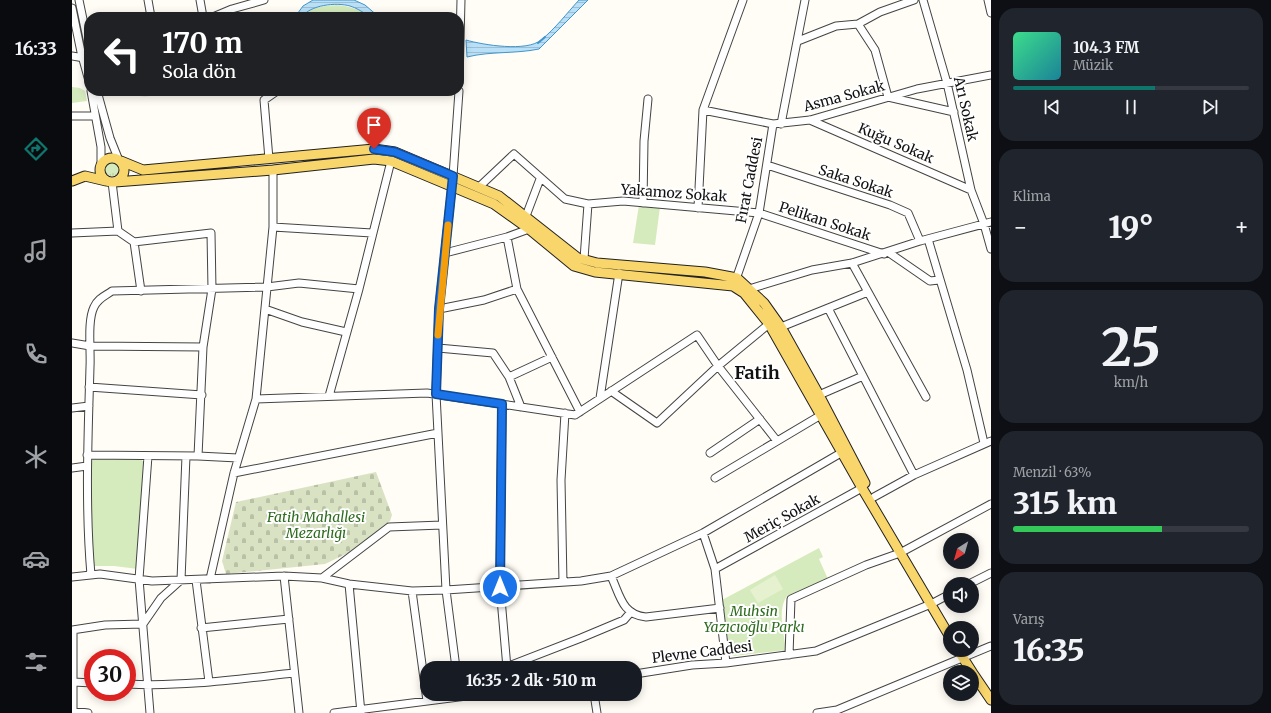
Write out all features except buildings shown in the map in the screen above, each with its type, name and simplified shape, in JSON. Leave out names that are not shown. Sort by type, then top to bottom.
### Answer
[{"type":"main road","points":[[72,175],[100,165],[106,158],[119,160],[143,170],[374,149],[395,152],[494,204],[529,229],[574,266],[595,272],[735,282]]},
{"type":"main road","points":[[72,181],[85,176],[111,182],[273,170],[374,159],[391,161],[452,181],[479,187],[498,196],[526,216],[572,253],[584,259],[597,263],[705,272],[735,282],[764,303],[781,327],[820,395],[862,488],[943,625]]},
{"type":"main road","points":[[111,182],[122,177],[124,173],[123,165],[119,160]]},
{"type":"main road","points":[[100,165],[100,175],[111,182]]},
{"type":"main road","points":[[746,291],[769,324],[821,415],[874,497],[886,527]]},
{"type":"main road","points":[[979,682],[991,700]]},
{"type":"street","points":[[80,0],[84,21]]},
{"type":"street","points":[[148,0],[150,12]]},
{"type":"street","points":[[200,0],[202,12]]},
{"type":"street","points":[[225,12],[264,0]]},
{"type":"street","points":[[461,0],[461,12]]},
{"type":"street","points":[[698,208],[703,110],[743,0]]},
{"type":"street","name":"Fırat Caddesi","points":[[735,282],[759,213],[767,165],[798,41],[805,0]]},
{"type":"street","points":[[798,41],[836,26],[858,24],[880,12],[914,0]]},
{"type":"street","name":"Arı Sokak","points":[[923,0],[947,83],[971,190],[988,223],[991,249]]},
{"type":"street","points":[[988,0],[991,13]]},
{"type":"street","points":[[72,8],[80,52],[84,58]]},
{"type":"street","points":[[858,24],[875,50],[888,97],[954,112]]},
{"type":"street","points":[[72,56],[84,58]]},
{"type":"street","name":"Asma Sokak","points":[[703,110],[777,124],[810,120],[888,97],[947,83],[991,75]]},
{"type":"street","points":[[95,96],[94,116],[101,147],[100,165]]},
{"type":"street","points":[[96,96],[119,160]]},
{"type":"street","points":[[269,159],[264,100],[270,96]]},
{"type":"street","points":[[455,661],[446,590],[436,394],[439,309],[452,181],[459,96]]},
{"type":"street","points":[[643,203],[644,141],[648,99]]},
{"type":"street","points":[[72,116],[94,116]]},
{"type":"street","name":"Kuğu Sokak","points":[[810,120],[971,190]]},
{"type":"street","name":"Yakamoz Sokak","points":[[479,187],[514,154],[540,179],[565,199],[588,204],[623,201],[759,213]]},
{"type":"street","points":[[329,396],[359,289],[391,161]]},
{"type":"street","name":"Saka Sokak","points":[[767,165],[890,205],[908,213],[920,241]]},
{"type":"street","points":[[210,579],[237,461],[256,399],[273,228],[273,170]]},
{"type":"street","points":[[526,216],[540,179]]},
{"type":"street","points":[[111,182],[118,231]]},
{"type":"street","points":[[584,259],[588,204]]},
{"type":"street","name":"Pelikan Sokak","points":[[759,213],[886,253],[930,281],[939,280]]},
{"type":"street","points":[[746,291],[812,270],[886,253],[920,241],[988,223]]},
{"type":"street","points":[[273,228],[309,228],[372,233]]},
{"type":"street","points":[[445,253],[508,237],[529,229]]},
{"type":"street","points":[[72,233],[118,231],[134,242],[211,233],[212,289],[203,347],[202,395],[198,456]]},
{"type":"street","points":[[508,237],[517,289],[580,412]]},
{"type":"street","points":[[874,497],[914,475],[988,442],[928,239]]},
{"type":"street","points":[[134,242],[141,291]]},
{"type":"street","points":[[852,262],[926,398]]},
{"type":"street","points":[[600,398],[619,273]]},
{"type":"street","points":[[91,575],[87,466],[90,346],[93,307],[99,299],[112,291],[267,287],[299,283],[359,289]]},
{"type":"street","points":[[439,309],[484,300],[517,289]]},
{"type":"street","points":[[781,327],[868,292]]},
{"type":"street","points":[[828,308],[914,475]]},
{"type":"street","points":[[265,309],[302,322],[346,332]]},
{"type":"street","points":[[611,391],[657,423],[718,366],[769,324]]},
{"type":"street","points":[[256,399],[427,393],[575,415],[697,335],[718,366],[777,441]]},
{"type":"street","points":[[72,343],[90,346],[203,347]]},
{"type":"street","points":[[438,348],[493,353],[509,377],[521,406]]},
{"type":"street","points":[[509,377],[552,357]]},
{"type":"street","points":[[820,395],[863,376]]},
{"type":"street","points":[[90,387],[202,395]]},
{"type":"street","points":[[502,404],[500,587],[506,661]]},
{"type":"street","points":[[72,408],[89,406]]},
{"type":"street","points":[[563,582],[561,480],[565,413]]},
{"type":"street","points":[[715,478],[821,415]]},
{"type":"street","points":[[710,454],[760,419]]},
{"type":"street","points":[[234,473],[438,433]]},
{"type":"street","points":[[72,577],[100,574],[139,579],[196,580],[284,576],[322,578],[349,584],[412,591],[500,587],[563,582],[611,576],[703,533],[845,451]]},
{"type":"street","points":[[87,455],[198,456],[237,461],[245,471]]},
{"type":"street","points":[[148,456],[139,579],[150,713]]},
{"type":"street","points":[[143,624],[161,598],[181,580],[186,456]]},
{"type":"street","points":[[72,468],[87,466]]},
{"type":"street","name":"Meriç Sokak","points":[[715,570],[862,488]]},
{"type":"street","points":[[789,655],[791,599],[866,565],[900,553],[991,504]]},
{"type":"street","points":[[322,578],[389,527],[442,525]]},
{"type":"street","points":[[703,533],[715,570],[726,663]]},
{"type":"street","points":[[979,579],[991,573]]},
{"type":"street","points":[[284,576],[299,713]]},
{"type":"street","points":[[611,576],[627,610],[637,617],[720,608]]},
{"type":"street","points":[[196,580],[209,682]]},
{"type":"street","points":[[349,584],[361,711]]},
{"type":"street","points":[[412,591],[422,661]]},
{"type":"street","name":"Plevne Caddesi","points":[[642,673],[692,665],[726,663],[816,651],[833,646],[943,598]]},
{"type":"street","points":[[522,661],[624,620],[630,613]]},
{"type":"street","points":[[201,628],[288,619]]},
{"type":"street","points":[[88,713],[72,711],[73,630],[105,625],[143,624]]},
{"type":"street","points":[[979,649],[991,646]]},
{"type":"street","points":[[817,713],[837,710],[953,657]]},
{"type":"street","points":[[136,684],[209,682],[294,673]]},
{"type":"street","points":[[73,682],[84,683]]},
{"type":"street","points":[[334,713],[361,711],[427,701]]},
{"type":"street","points":[[595,701],[597,713]]},
{"type":"green space","points":[[323,6],[346,6],[362,12],[307,12]]},
{"type":"green space","points":[[72,87],[80,88],[84,90],[84,96],[86,96],[87,101],[72,103]]},
{"type":"green space","points":[[109,160],[115,160],[120,165],[118,174],[115,176],[109,176],[104,171],[104,165]]},
{"type":"green space","points":[[639,205],[660,207],[655,245],[633,243]]},
{"type":"green space","points":[[93,458],[140,459],[144,462],[138,569],[114,566],[93,566],[91,464]]},
{"type":"green space","name":"Fatih Mahallesi Mezarlığı","points":[[376,472],[392,515],[390,521],[348,553],[325,564],[226,574],[222,561],[236,502]]},
{"type":"green space","name":"Muhsin Yazıcıoğlu Parkı","points":[[819,548],[823,557],[819,559],[828,579],[787,596],[782,608],[786,650],[734,656],[730,654],[722,600]]},
{"type":"green space","points":[[775,575],[783,589],[758,603],[750,590]]},
{"type":"water","points":[[313,0],[354,0],[365,5],[373,12],[361,12],[350,6],[338,4],[317,7],[308,12],[299,12],[303,6]]},
{"type":"water","points":[[579,0],[588,0],[539,49],[467,57],[466,40],[483,44],[516,47],[534,44],[551,31]]},
{"type":"waterway","points":[[538,43],[545,37]]},
{"type":"slow traffic","points":[[438,335],[439,309],[448,225]]},
{"type":"district","name":"Fatih","points":[[757,373]]},
{"type":"route","points":[[374,149],[395,152],[453,176],[439,309],[436,394],[502,404],[500,444],[500,587]]}]
